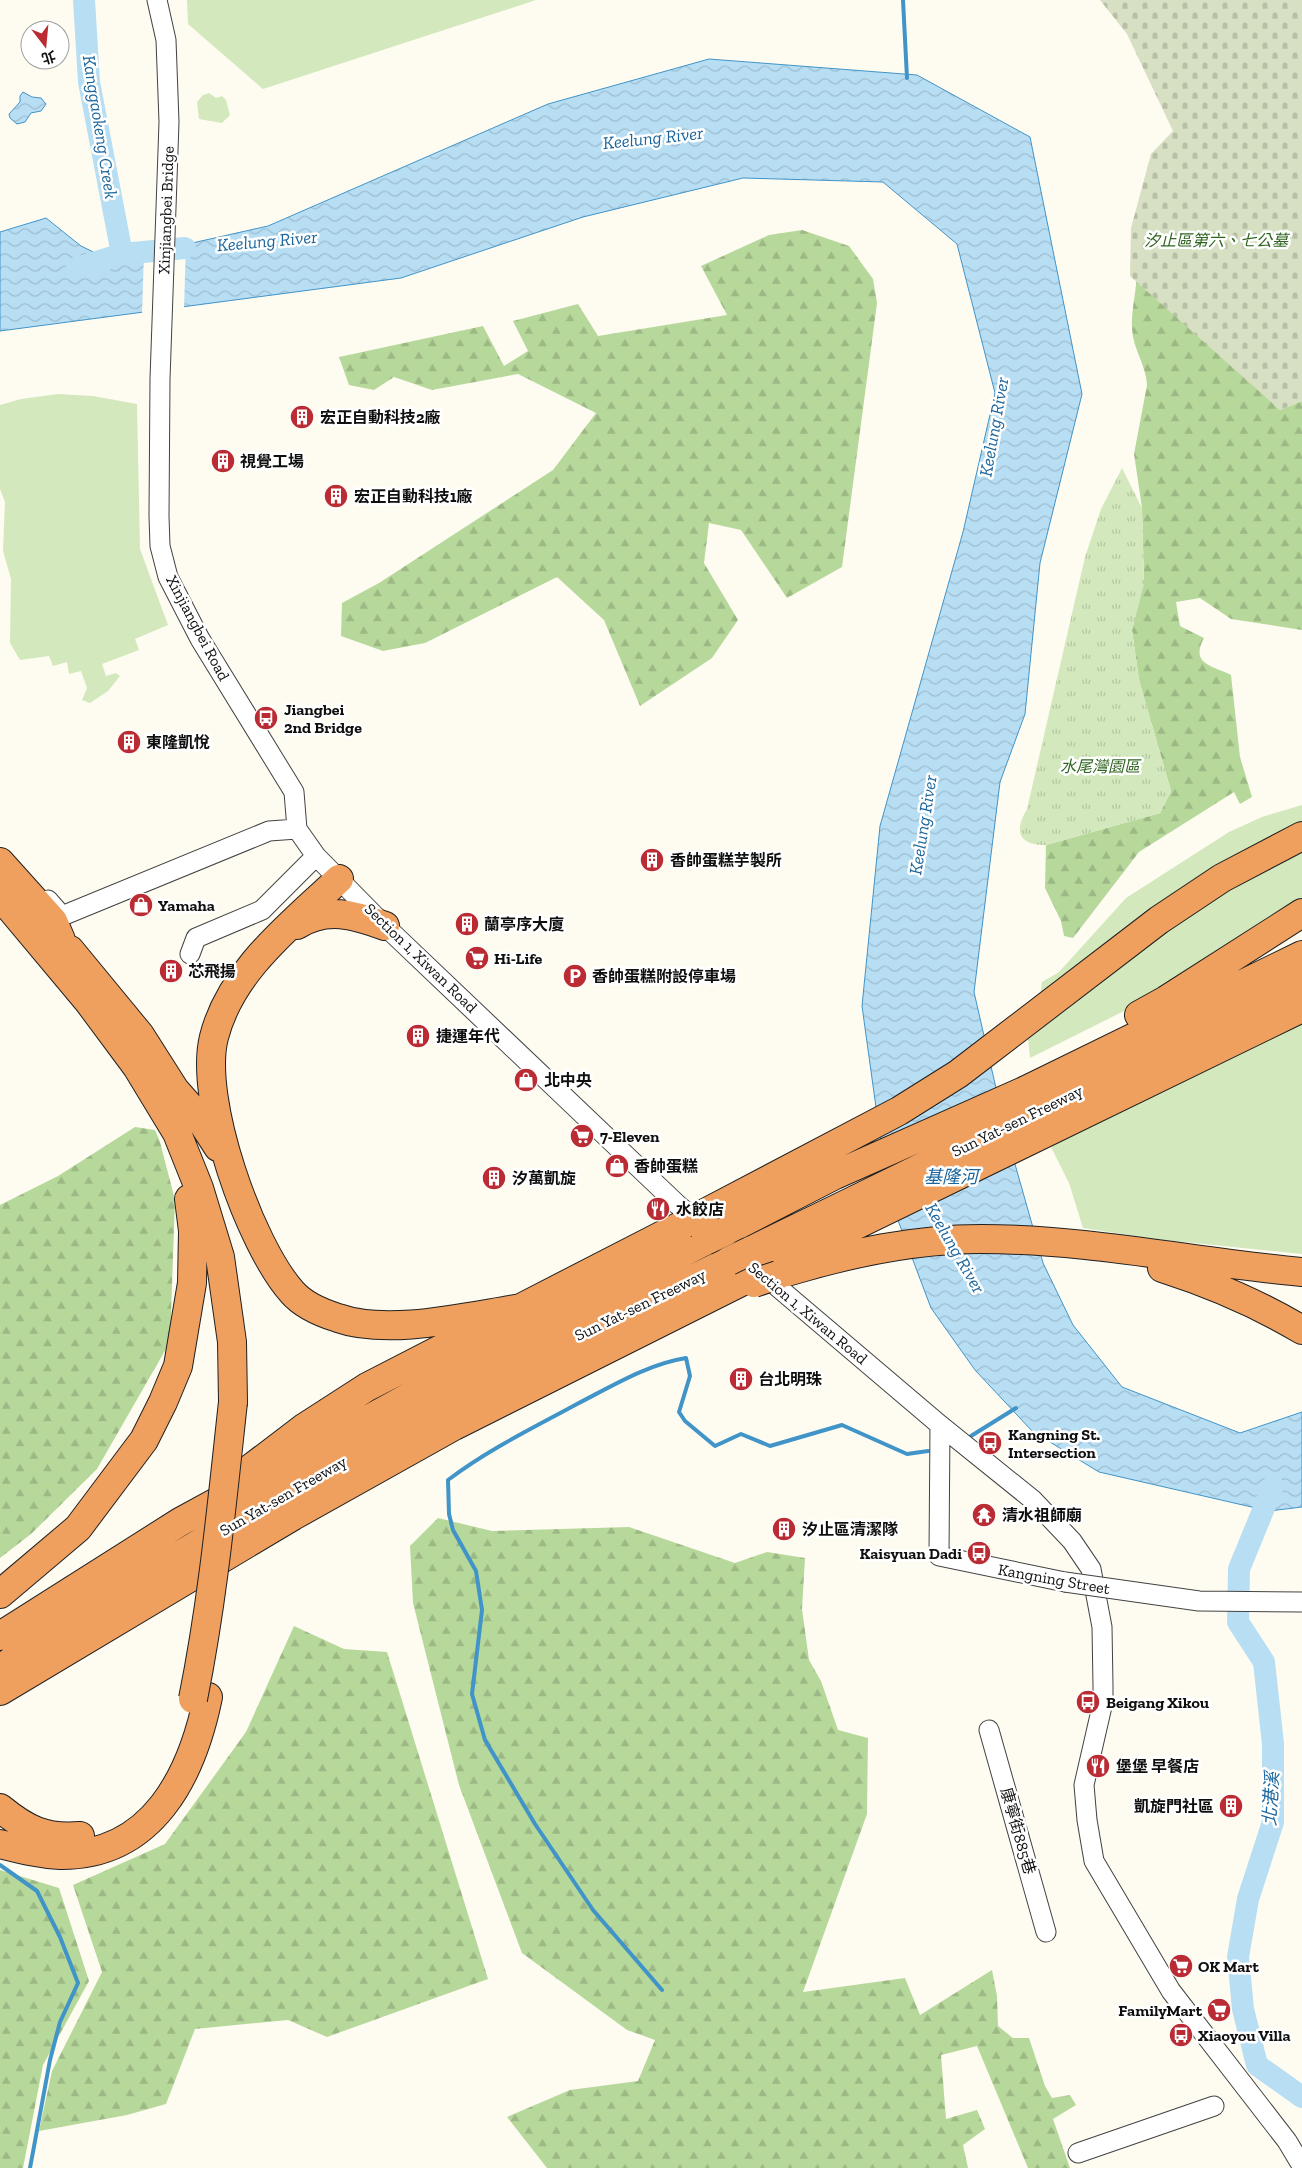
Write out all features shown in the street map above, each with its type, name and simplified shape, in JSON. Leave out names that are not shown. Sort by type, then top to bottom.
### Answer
[{"type":"highway","points":[[180,1522],[305,1427],[367,1387],[853,1136],[958,1074],[1159,920],[1222,878],[1302,836]]},
{"type":"highway","points":[[0,862],[53,921],[61,940]]},
{"type":"highway","points":[[339,879],[264,950],[226,1007],[214,1038],[210,1071],[212,1089],[228,1163],[266,1256],[293,1294],[315,1309],[340,1319],[375,1324],[421,1323],[522,1308]]},
{"type":"highway","points":[[0,881],[39,924],[61,940],[140,1035],[167,1098],[177,1133],[199,1188],[220,1257],[240,1406],[207,1632],[201,1698],[201,1728],[184,1774],[166,1803],[140,1828],[120,1841],[82,1853],[40,1853],[0,1844]]},
{"type":"highway","points":[[0,896],[88,1001],[136,1067],[167,1098],[198,1116],[228,1163]]},
{"type":"highway","points":[[1029,1104],[1166,1000],[1302,913]]},
{"type":"highway","points":[[281,935],[307,919],[321,914],[353,914],[386,926]]},
{"type":"highway","name":"Sun Yat-sen Freeway","points":[[0,1669],[73,1619],[239,1520],[462,1395],[755,1269],[854,1212],[1029,1104],[1302,955]]},
{"type":"highway","name":"Sun Yat-sen Freeway","points":[[0,1636],[180,1522],[462,1368],[715,1236],[835,1176],[1029,1104],[1302,982]]},
{"type":"highway","points":[[1029,1104],[1302,1008]]},
{"type":"highway","points":[[0,1594],[78,1528],[144,1440],[178,1366],[192,1284],[193,1231],[186,1181],[167,1098]]},
{"type":"highway","points":[[0,1691],[293,1516],[454,1426],[704,1302],[755,1269],[831,1259],[911,1244],[980,1239],[1084,1246],[1302,1272]]},
{"type":"highway","points":[[1084,1246],[1207,1282],[1264,1307],[1302,1330]]},
{"type":"highway","points":[[0,1713],[19,1691],[72,1648]]},
{"type":"highway","points":[[0,1808],[36,1832],[54,1837],[97,1834],[111,1828],[144,1804],[171,1764],[201,1698]]},
{"type":"street","name":"Xinjiangbei Bridge","points":[[157,0],[166,40],[169,122],[160,380]]},
{"type":"street","name":"Xinjiangbei Road","points":[[160,380],[159,531],[160,546],[168,577],[200,639],[294,792],[297,829]]},
{"type":"street","points":[[0,847],[62,916],[269,831],[297,829]]},
{"type":"street","name":"Section 1, Xiwan Road","points":[[297,829],[316,856],[386,926],[678,1206],[786,1293],[940,1425],[1033,1500],[1072,1541],[1091,1569],[1102,1627],[1103,1702],[1084,1785],[1087,1820],[1094,1861],[1171,1991],[1287,2141],[1302,2166]]},
{"type":"street","points":[[190,954],[196,938],[262,910],[316,856]]},
{"type":"street","name":"Kangning Street","points":[[940,1425],[939,1556],[1065,1582],[1199,1601],[1302,1602]]},
{"type":"street","name":"康寧街885巷","points":[[989,1730],[1046,1932]]},
{"type":"street","points":[[1078,2153],[1214,2106]]},
{"type":"green space","points":[[187,0],[536,0],[263,89],[188,24]]},
{"type":"green space","name":"汐止區第六、七公墓","points":[[1100,0],[1302,0],[1302,401],[1280,410],[1130,276],[1131,228],[1151,154],[1173,131],[1127,34]]},
{"type":"green space","points":[[209,93],[216,98],[222,96],[226,100],[230,115],[222,123],[199,119],[197,102],[203,95]]},
{"type":"green space","points":[[802,230],[849,246],[873,279],[877,303],[842,567],[787,598],[741,530],[709,523],[704,563],[738,620],[712,658],[640,706],[604,620],[557,577],[425,643],[383,651],[341,636],[342,603],[379,583],[553,470],[596,413],[518,374],[432,390],[394,377],[374,390],[349,385],[339,357],[483,326],[504,366],[528,351],[513,321],[578,304],[598,336],[727,315],[701,266],[769,235]]},
{"type":"green space","points":[[1137,275],[1280,410],[1302,401],[1302,630],[1231,619],[1200,598],[1176,602],[1180,626],[1204,638],[1200,647],[1202,659],[1211,666],[1231,675],[1240,757],[1252,797],[1240,804],[1234,792],[1139,852],[1073,938],[1064,936],[1061,921],[1045,888],[1046,845],[1160,813],[1171,791],[1139,680],[1132,630],[1144,582],[1142,508],[1134,454],[1147,385],[1132,329]]},
{"type":"green space","points":[[58,394],[93,396],[137,404],[140,549],[168,625],[135,639],[139,650],[102,664],[106,676],[116,673],[120,676],[108,691],[90,703],[82,700],[87,688],[81,671],[69,674],[67,662],[53,666],[49,656],[20,660],[10,643],[11,579],[3,551],[5,502],[0,489],[0,405],[21,399]]},
{"type":"green space","name":"水尾灣園區","points":[[1122,468],[1142,508],[1144,583],[1132,630],[1139,680],[1171,791],[1160,813],[1046,845],[1037,844],[1024,839],[1020,830],[1021,824],[1027,809],[1085,557],[1101,509]]},
{"type":"green space","points":[[1302,805],[1302,836],[1040,997],[1042,982],[1059,972],[1126,898],[1229,832],[1262,817]]},
{"type":"green space","points":[[1302,850],[1302,899],[1144,1001],[1030,1058],[1028,1038],[1119,964],[1250,874]]},
{"type":"green space","points":[[1302,1021],[1302,1254],[1155,1239],[1083,1228],[1069,1183],[1049,1143]]},
{"type":"green space","points":[[135,1127],[155,1130],[160,1142],[175,1200],[170,1342],[97,1469],[31,1534],[0,1558],[0,1205],[58,1176]]},
{"type":"green space","points":[[438,1518],[492,1531],[629,1527],[735,1563],[767,1552],[805,1558],[802,1609],[809,1660],[821,1681],[838,1730],[868,1738],[867,1814],[803,1992],[905,1978],[920,2015],[992,1970],[997,1996],[998,2026],[1013,2038],[1029,2038],[1045,2086],[1052,2098],[1070,2095],[1076,2105],[1053,2119],[1070,2168],[1028,2168],[977,2046],[941,2055],[946,2119],[977,2110],[985,2129],[963,2145],[968,2168],[547,2168],[507,2117],[570,2090],[638,2081],[655,2040],[627,2030],[522,1953],[459,1785],[413,1603],[410,1546]]},
{"type":"green space","points":[[294,1626],[344,1649],[387,1652],[488,1979],[327,2037],[288,2020],[195,2029],[166,2104],[127,2115],[39,2131],[52,2071],[102,1972],[73,1885],[165,1844],[246,1732]]},
{"type":"green space","points":[[0,1870],[59,1888],[89,1981],[43,2065],[23,2168],[0,2168]]},
{"type":"water","name":"基隆河","points":[[709,59],[917,75],[1030,137],[1082,394],[1040,563],[1025,714],[1000,782],[974,992],[1007,1136],[1043,1263],[1073,1325],[1122,1387],[1240,1433],[1302,1412],[1302,1507],[1269,1511],[1099,1472],[1032,1431],[975,1370],[931,1308],[888,1194],[862,1006],[880,826],[963,532],[995,393],[957,244],[883,182],[743,178],[583,217],[401,278],[0,331],[0,232],[46,218],[81,246],[112,261],[268,226],[548,104]]},
{"type":"water","points":[[23,92],[32,97],[41,98],[46,104],[41,111],[31,113],[25,122],[17,124],[10,118],[9,114],[20,102],[20,96]]},
{"type":"pier","points":[[186,242],[184,309],[142,315],[144,252]]},
{"type":"waterway","name":"Kanggaokeng Creek","points":[[84,0],[89,82],[122,254]]},
{"type":"waterway","points":[[903,0],[907,78]]},
{"type":"waterway","name":"Keelung River","points":[[77,268],[122,254],[185,248]]},
{"type":"waterway","points":[[662,1990],[593,1910],[535,1824],[485,1740],[472,1694],[482,1610],[476,1571],[453,1530],[449,1514],[448,1480],[479,1458],[511,1439],[617,1383],[644,1370],[686,1358],[690,1376],[679,1412],[685,1421],[715,1446],[741,1434],[770,1446],[842,1425],[907,1454],[928,1451]]},
{"type":"waterway","points":[[971,1436],[1016,1408]]},
{"type":"waterway","name":"北港溪","points":[[1273,1486],[1239,1569],[1238,1622],[1264,1662],[1273,1744],[1273,1822],[1248,1899],[1238,1957],[1243,2009],[1257,2065],[1302,2097]]},
{"type":"waterway","points":[[0,1865],[37,1891],[60,1937],[78,1983],[60,2022],[50,2060],[30,2168]]},
{"type":"place","name":"宏正自動科技2廠","points":[[302,417]]},
{"type":"place","name":"視覺工場","points":[[223,461]]},
{"type":"place","name":"宏正自動科技1廠","points":[[336,496]]},
{"type":"place","name":"Jiangbei 2nd Bridge","points":[[266,718]]},
{"type":"place","name":"東隆凱悅","points":[[129,742]]},
{"type":"place","name":"香帥蛋糕芋製所","points":[[652,860]]},
{"type":"place","name":"Yamaha","points":[[141,905]]},
{"type":"place","name":"蘭亭序大廈","points":[[467,924]]},
{"type":"place","name":"Hi-Life","points":[[477,958]]},
{"type":"place","name":"芯飛揚","points":[[171,971]]},
{"type":"place","name":"香帥蛋糕附設停車場","points":[[575,976]]},
{"type":"place","name":"捷運年代","points":[[418,1036]]},
{"type":"place","name":"北中央","points":[[526,1080]]},
{"type":"place","name":"7-Eleven","points":[[582,1136]]},
{"type":"place","name":"香帥蛋糕","points":[[617,1166]]},
{"type":"place","name":"汐萬凱旋","points":[[494,1178]]},
{"type":"place","name":"水餃店","points":[[658,1209]]},
{"type":"place","name":"台北明珠","points":[[741,1379]]},
{"type":"place","name":"Kangning St. Intersection","points":[[990,1443]]},
{"type":"place","name":"清水祖師廟","points":[[984,1515]]},
{"type":"place","name":"汐止區清潔隊","points":[[784,1529]]},
{"type":"place","name":"Kaisyuan Dadi","points":[[979,1553]]},
{"type":"place","name":"Beigang Xikou","points":[[1088,1702]]},
{"type":"place","name":"堡堡 早餐店","points":[[1098,1766]]},
{"type":"place","name":"凱旋門社區","points":[[1231,1806]]},
{"type":"place","name":"OK Mart","points":[[1181,1966]]},
{"type":"place","name":"FamilyMart","points":[[1219,2010]]},
{"type":"place","name":"Xiaoyou Villa","points":[[1181,2035]]}]
